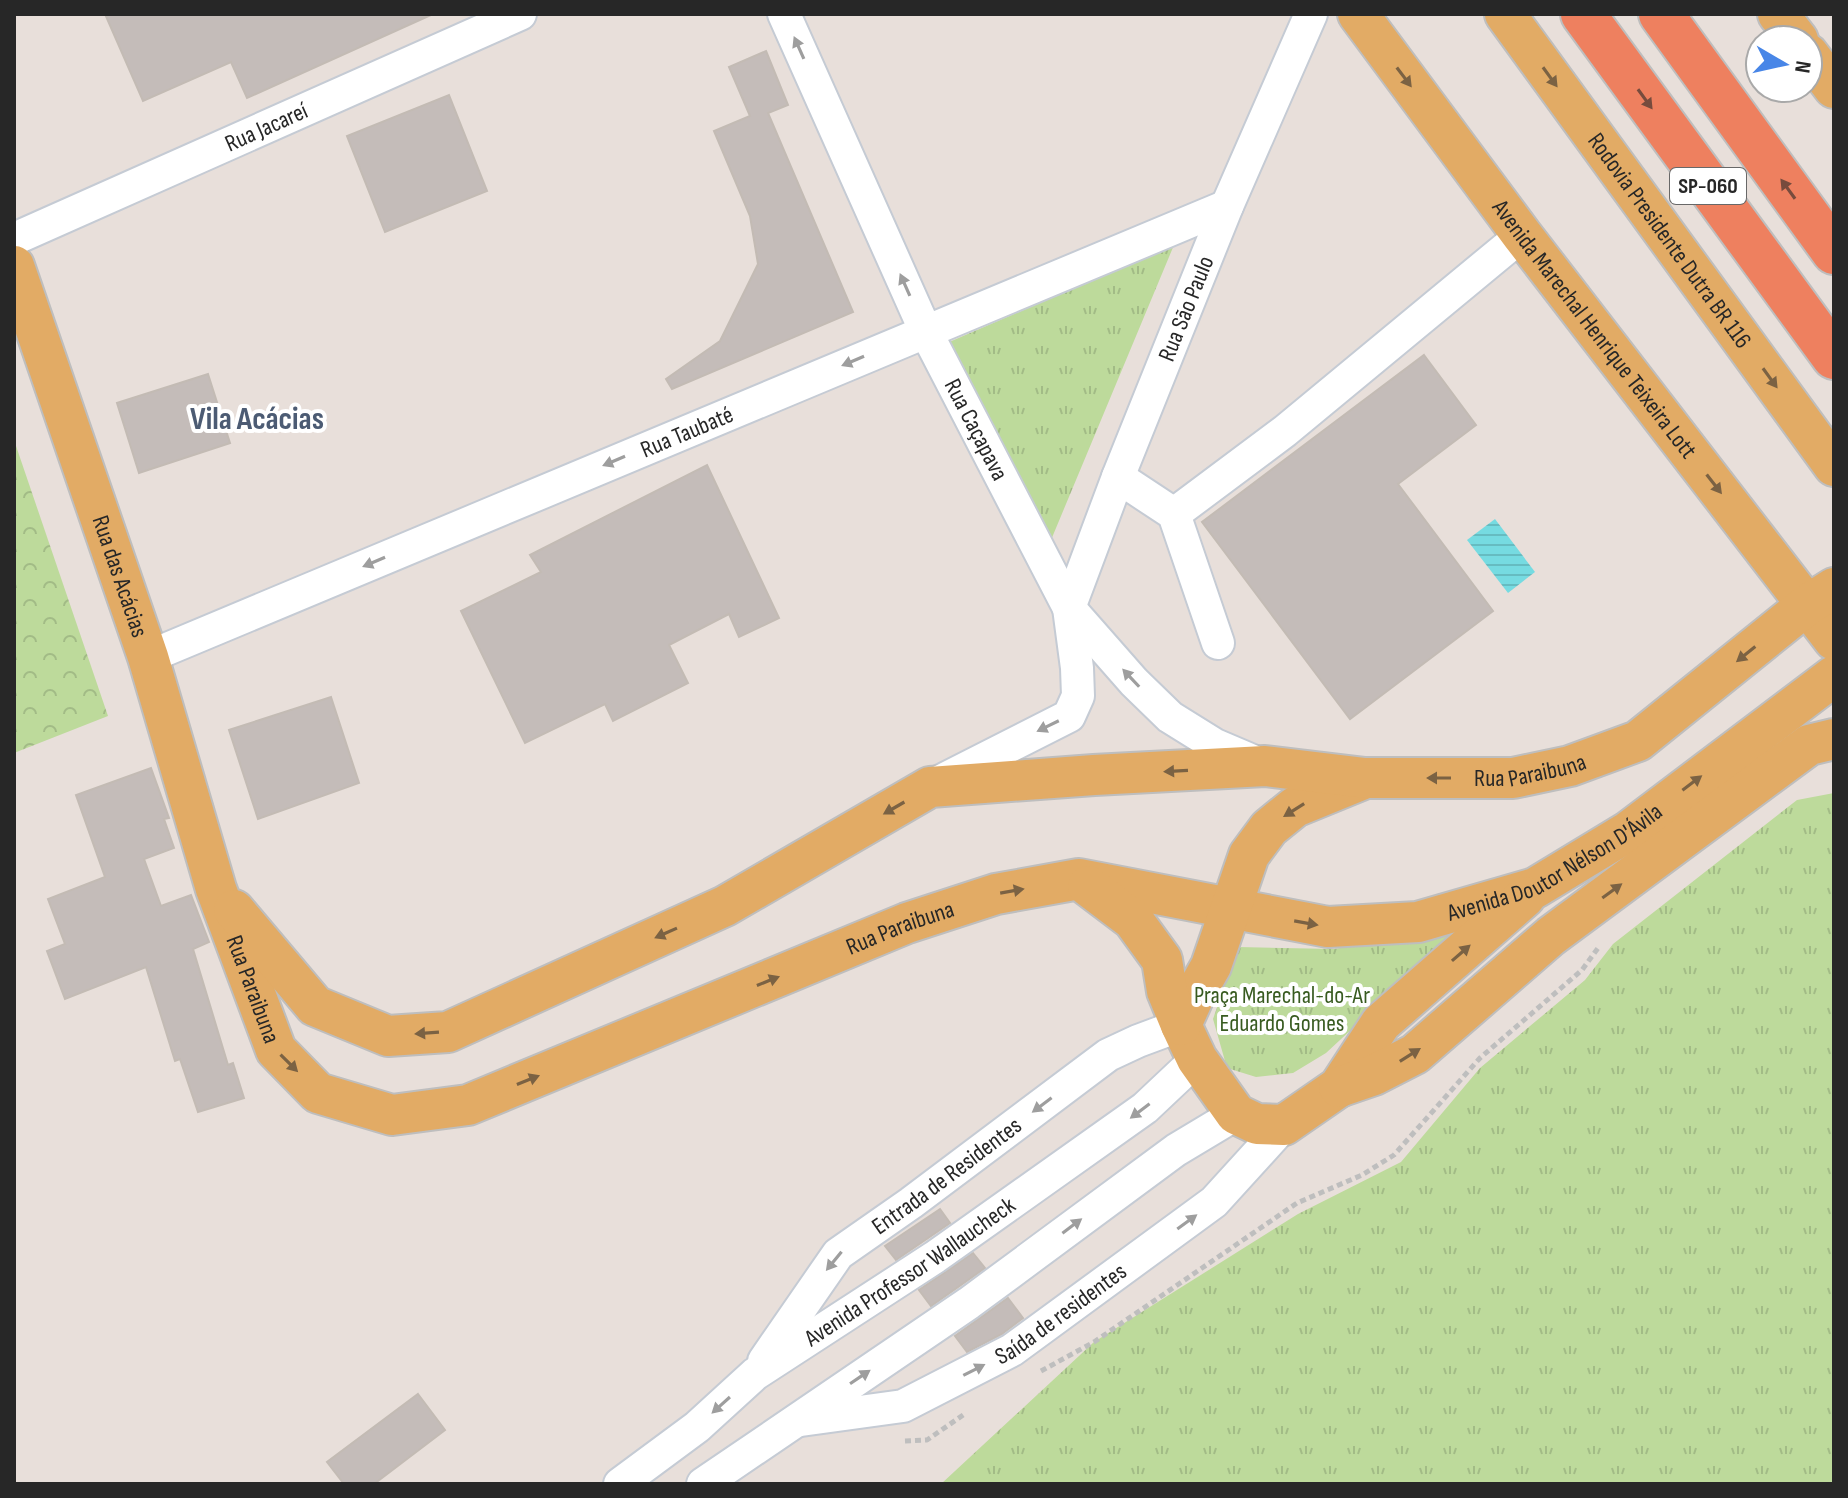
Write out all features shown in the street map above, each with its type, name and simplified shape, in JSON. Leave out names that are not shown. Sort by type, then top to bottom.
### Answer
[{"type":"highway","name":"SP-060","points":[[1583,14],[1834,357]]},
{"type":"highway","name":"SP-060","points":[[1661,14],[1834,252]]},
{"type":"main road","name":"Avenida Marechal Henrique Teixeira Lott","points":[[1358,14],[1522,235],[1821,597],[1834,640]]},
{"type":"main road","name":"Rodovia Presidente Dutra BR 116","points":[[1505,14],[1834,466]]},
{"type":"main road","name":"Rua das Acácias","points":[[14,266],[148,657],[216,889]]},
{"type":"main road","name":"Rua Paraibuna","points":[[216,889],[315,1006],[388,1036],[448,1032],[725,906],[930,787],[1265,766],[1365,778],[1513,778],[1570,766],[1638,741],[1821,597]]},
{"type":"main road","name":"Avenida Doutor Nélson D'Ávila","points":[[1230,910],[1328,927],[1418,922],[1535,888],[1629,831],[1834,676]]},
{"type":"main road","points":[[1079,879],[1133,920],[1162,960],[1167,991],[1189,1042],[1236,1114],[1257,1124],[1284,1125],[1339,1087],[1374,1075],[1415,1054],[1551,936],[1809,745],[1834,739]]},
{"type":"main road","points":[[1189,1042],[1194,996],[1211,966],[1249,855],[1269,828],[1295,807],[1365,778]]},
{"type":"main road","name":"Rua Paraibuna","points":[[216,889],[276,1050],[318,1093],[392,1115],[468,1105],[907,923],[996,894],[1079,879],[1230,910]]},
{"type":"main road","points":[[1339,1087],[1381,1023],[1535,888]]},
{"type":"street","name":"Rua Jacareí","points":[[14,239],[520,14]]},
{"type":"street","name":"Rua Caçapava","points":[[784,14],[925,330],[1069,608],[1134,682],[1170,717],[1215,745],[1265,766]]},
{"type":"street","name":"Rua São Paulo","points":[[1069,608],[1227,206],[1311,14]]},
{"type":"street","name":"Rua Taubaté","points":[[148,657],[1227,206]]},
{"type":"street","points":[[1174,514],[1285,431],[1522,235]]},
{"type":"street","points":[[1118,477],[1174,514],[1218,643]]},
{"type":"street","name":"Rua Paraibuna","points":[[930,787],[1069,716],[1078,696],[1069,608]]},
{"type":"street","name":"Entrada de Residentes","points":[[755,1374],[838,1254],[1108,1055],[1189,1042]]},
{"type":"street","name":"Avenida Professor Wallaucheck","points":[[620,1484],[697,1427],[755,1374],[935,1257],[1145,1108],[1189,1042]]},
{"type":"street","points":[[703,1484],[969,1303],[1176,1150],[1236,1114]]},
{"type":"street","name":"Saída de residentes","points":[[794,1421],[903,1406],[1012,1350],[1214,1202],[1284,1125]]},
{"type":"path","points":[[1035,1374],[1094,1342],[1297,1203],[1362,1175],[1394,1155],[1480,1058],[1582,970],[1606,938]]},
{"type":"path","points":[[897,1442],[927,1440],[973,1409]]},
{"type":"green space","points":[[1174,245],[1046,552],[947,343]]},
{"type":"green space","points":[[14,440],[108,716],[14,753]]},
{"type":"green space","points":[[1834,793],[1834,1484],[941,1484],[1094,1342],[1298,1214],[1401,1162],[1480,1068],[1585,980],[1613,944],[1797,800]]},
{"type":"green space","name":"Praça Marechal-do-Ar Eduardo Gomes","points":[[1462,927],[1326,1053],[1293,1073],[1256,1077],[1227,1068],[1213,1019],[1238,947],[1334,949]]},
{"type":"water","points":[[1495,519],[1535,572],[1508,593],[1467,540]]},
{"type":"building","points":[[105,14],[433,14],[247,98],[231,62],[143,101]]},
{"type":"building","points":[[766,51],[788,105],[768,113],[853,312],[672,389],[666,379],[720,341],[758,264],[750,216],[714,131],[750,116],[729,67]]},
{"type":"building","points":[[449,95],[487,191],[385,232],[347,136]]},
{"type":"building","points":[[1424,355],[1476,425],[1398,484],[1493,611],[1350,719],[1202,522]]},
{"type":"building","points":[[208,374],[230,443],[139,473],[117,403]]},
{"type":"building","points":[[707,465],[779,618],[739,637],[729,614],[669,645],[688,683],[613,721],[605,704],[525,743],[461,611],[541,572],[530,555]]},
{"type":"building","points":[[331,697],[359,783],[258,819],[229,730]]},
{"type":"building","points":[[151,768],[169,818],[164,819],[174,848],[144,859],[161,906],[191,895],[209,942],[193,949],[228,1065],[233,1063],[244,1098],[198,1112],[180,1059],[175,1061],[146,967],[65,999],[47,951],[65,944],[48,899],[105,877],[76,795]]},
{"type":"building","points":[[940,1209],[950,1223],[896,1260],[885,1246]]},
{"type":"building","points":[[973,1253],[985,1268],[931,1306],[919,1290]]},
{"type":"building","points":[[1008,1298],[1023,1318],[1002,1334],[967,1352],[955,1336]]},
{"type":"building","points":[[418,1394],[445,1430],[374,1484],[344,1484],[327,1462]]},
{"type":"district","name":"Vila Acácias","points":[[257,419]]}]
